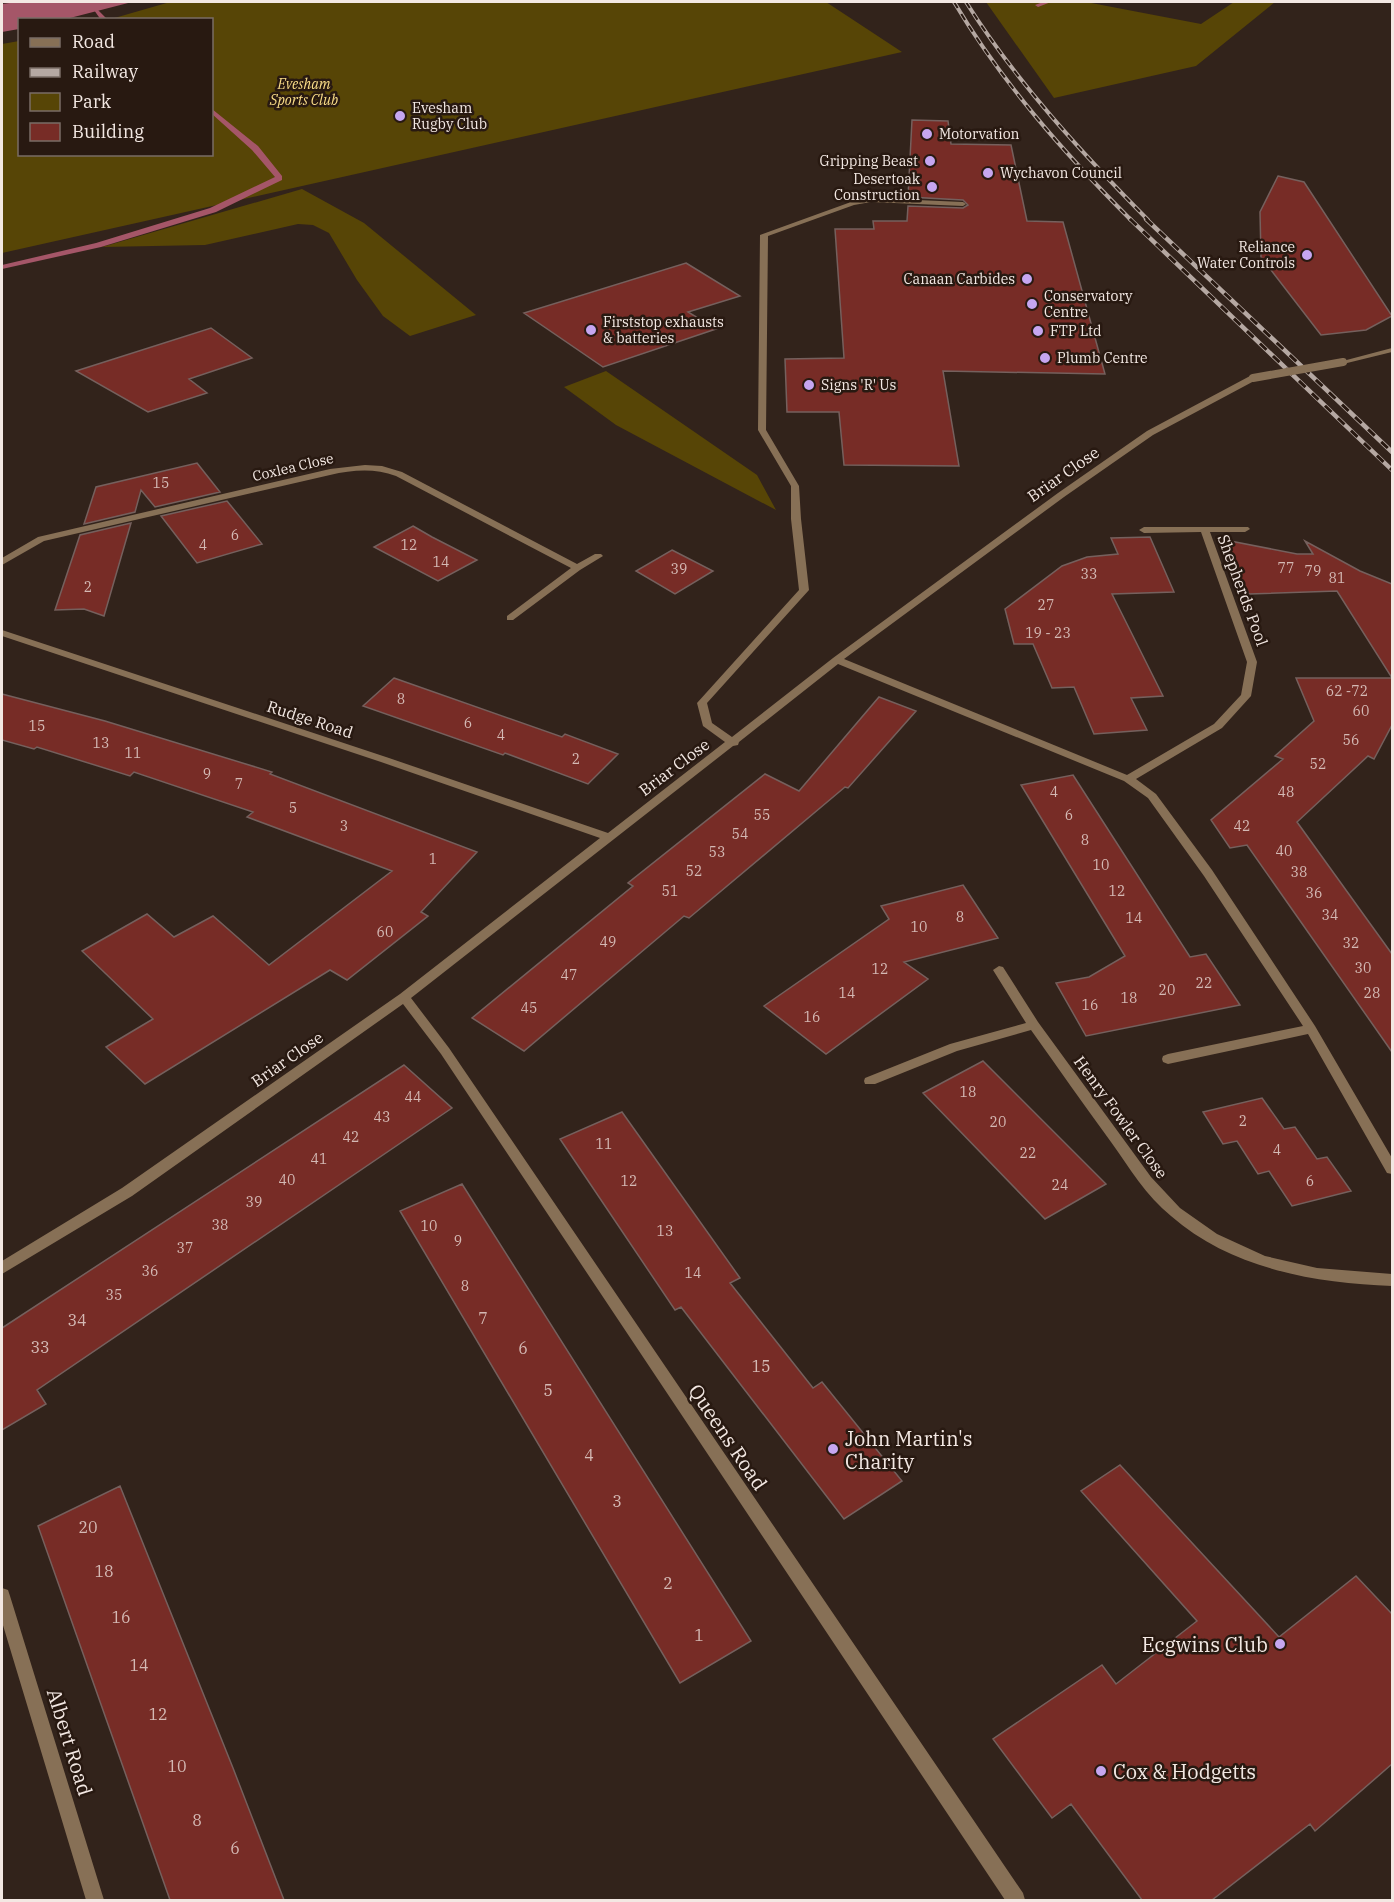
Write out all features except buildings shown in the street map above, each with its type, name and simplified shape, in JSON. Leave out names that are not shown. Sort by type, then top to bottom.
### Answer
[{"type":"street","points":[[734,743],[707,724],[702,703],[804,590],[796,519],[795,486],[762,430],[764,235],[853,203],[871,200],[963,204]]},
{"type":"street","name":"Briar Close","points":[[2,1268],[127,1192],[404,997],[608,837],[734,743],[837,660],[994,543],[1150,433],[1254,378],[1343,362],[1392,350]]},
{"type":"street","name":"Coxlea Close","points":[[2,562],[41,539],[330,472],[369,466],[386,468],[399,474],[576,568]]},
{"type":"street","name":"Shepherds Pool","points":[[1128,779],[1218,726],[1246,696],[1252,662],[1204,529]]},
{"type":"street","name":"Shepherds Pool","points":[[1144,530],[1245,529]]},
{"type":"street","points":[[510,618],[576,568],[598,556]]},
{"type":"street","name":"Rudge Road","points":[[2,633],[385,759],[608,837]]},
{"type":"street","points":[[837,660],[1128,779],[1152,796],[1208,873],[1311,1029],[1392,1169]]},
{"type":"street","name":"Henry Fowler Close","points":[[999,969],[1034,1025],[1146,1181],[1175,1212],[1212,1238],[1262,1261],[1317,1274],[1392,1280]]},
{"type":"street","name":"Queens Road","points":[[404,997],[445,1051],[1016,1900]]},
{"type":"street","points":[[870,1081],[954,1047],[1034,1025]]},
{"type":"street","points":[[1168,1059],[1311,1029]]},
{"type":"street","name":"Albert Road","points":[[2,1596],[95,1900]]},
{"type":"green space","name":"Evesham Sports Club","points":[[170,2],[826,2],[902,52],[2,253],[2,44],[18,41],[18,156],[213,156],[213,18],[114,18]]},
{"type":"green space","points":[[986,2],[1086,2],[1201,24],[1234,2],[1275,2],[1196,66],[1054,98]]},
{"type":"green space","points":[[302,189],[364,223],[476,315],[410,336],[383,316],[357,280],[329,233],[313,225],[298,224],[205,245],[102,247]]},
{"type":"green space","points":[[606,371],[757,475],[776,510],[616,425],[564,387]]},
{"type":"shaded area","points":[[132,2],[70,18],[18,18],[18,29],[2,32],[2,4]]},
{"type":"waterway","points":[[1038,5],[1048,2]]},
{"type":"waterway","points":[[96,11],[103,18]]},
{"type":"waterway","points":[[2,267],[98,245],[213,210],[279,178],[255,148],[213,112]]},
{"type":"railway","points":[[954,2],[993,61],[1036,117],[1130,219]]},
{"type":"railway","points":[[966,2],[1028,89],[1098,169],[1148,220]]},
{"type":"railway","points":[[1130,219],[1392,470]]},
{"type":"railway","points":[[1146,219],[1392,452]]},
{"type":"place","name":"Evesham Rugby Club","points":[[400,116]]},
{"type":"place","name":"Motorvation","points":[[927,134]]},
{"type":"place","name":"Gripping Beast","points":[[930,161]]},
{"type":"place","name":"Wychavon Council","points":[[988,173]]},
{"type":"place","name":"Desertoak Construction","points":[[932,187]]},
{"type":"place","name":"Reliance Water Controls","points":[[1307,255]]},
{"type":"place","name":"Canaan Carbides","points":[[1027,279]]},
{"type":"place","name":"Conservatory Centre","points":[[1032,304]]},
{"type":"place","name":"Firststop exhausts & batteries","points":[[591,330]]},
{"type":"place","name":"FTP Ltd","points":[[1038,331]]},
{"type":"place","name":"Plumb Centre","points":[[1045,358]]},
{"type":"place","name":"Signs 'R' Us","points":[[809,385]]},
{"type":"place","name":"John Martin's Charity","points":[[833,1449]]},
{"type":"place","name":"Ecgwins Club","points":[[1280,1644]]},
{"type":"place","name":"Cox & Hodgetts","points":[[1101,1771]]}]
